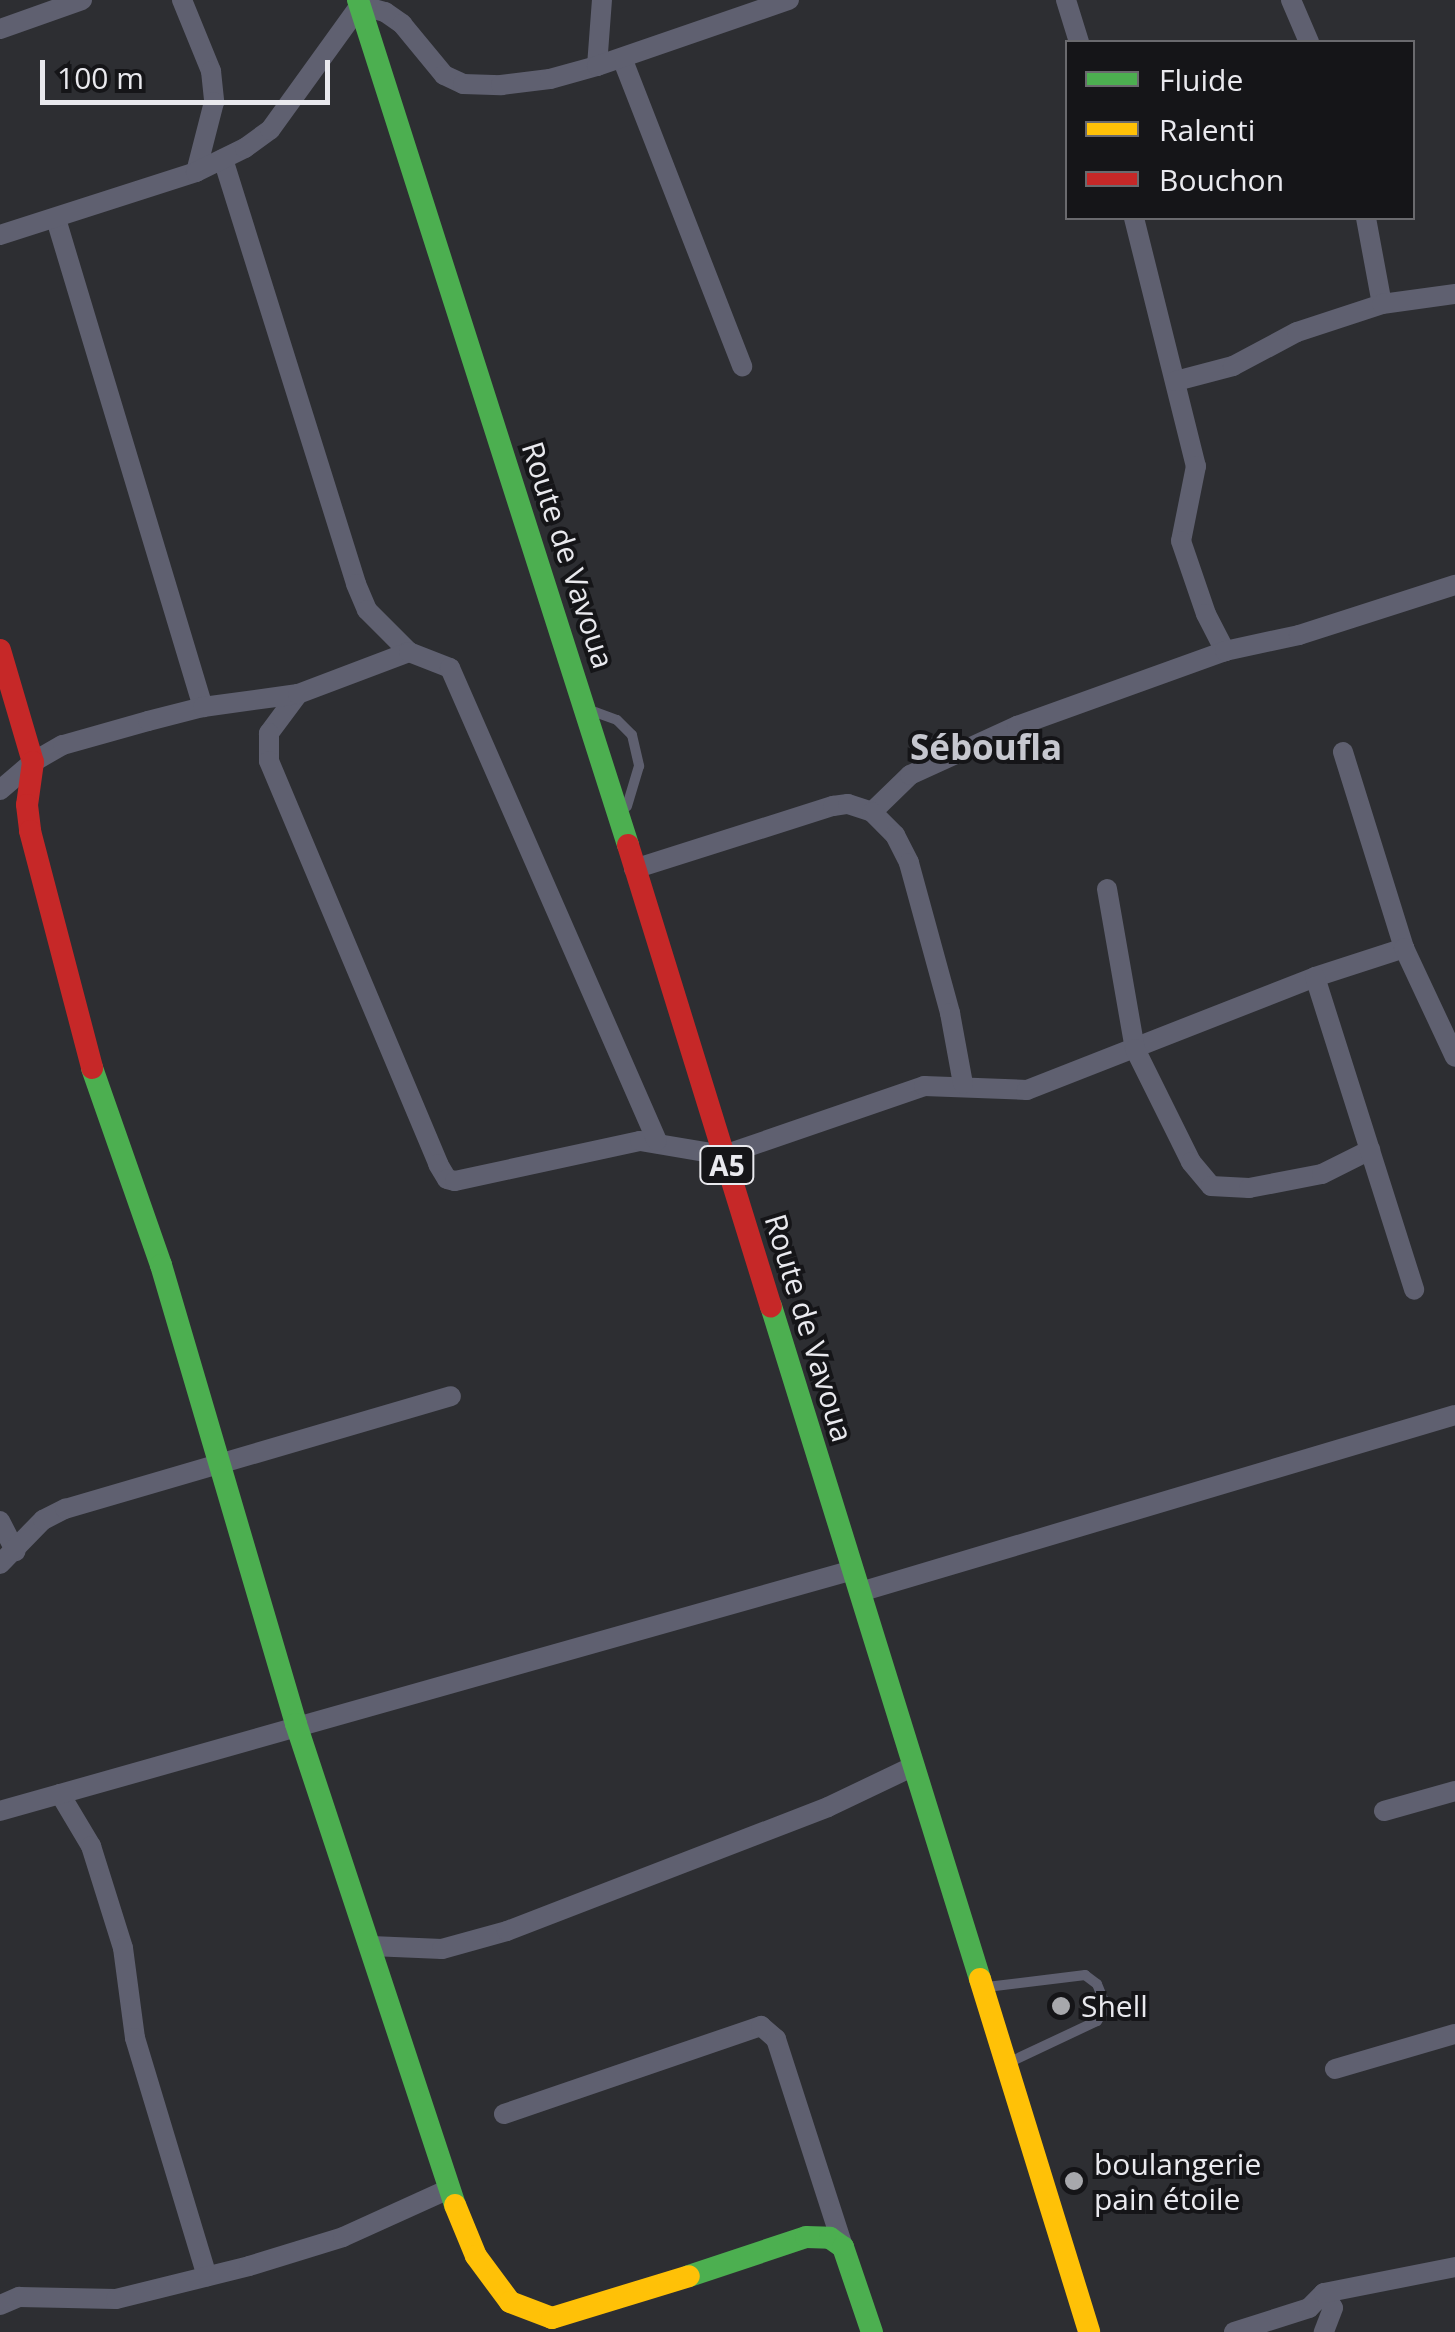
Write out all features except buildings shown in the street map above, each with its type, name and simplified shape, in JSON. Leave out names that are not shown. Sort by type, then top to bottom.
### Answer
[{"type":"main road","name":"Route de Vavoua","points":[[359,2],[585,709],[1089,2332]]},
{"type":"main road","points":[[0,650],[33,762],[27,805],[30,831],[79,1032],[162,1265],[296,1724],[448,2189],[493,2284],[519,2308],[552,2318],[576,2314],[806,2237],[830,2238],[843,2247],[872,2332]]},
{"type":"street","points":[[0,29],[82,0]]},
{"type":"street","points":[[182,0],[211,71],[214,102],[196,172]]},
{"type":"street","points":[[597,66],[602,0]]},
{"type":"street","points":[[0,234],[196,172],[270,130],[359,2],[394,18],[430,62],[463,84],[550,80],[789,0]]},
{"type":"street","points":[[1066,0],[1078,40]]},
{"type":"street","points":[[1291,0],[1308,40]]},
{"type":"street","points":[[622,58],[742,366]]},
{"type":"street","points":[[223,158],[367,610],[408,652],[450,668],[658,1141]]},
{"type":"street","points":[[56,218],[204,707]]},
{"type":"street","points":[[1135,220],[1196,466],[1181,541],[1206,614],[1226,652]]},
{"type":"street","points":[[1366,220],[1382,304]]},
{"type":"street","points":[[1176,381],[1233,366],[1297,332],[1382,304],[1455,294]]},
{"type":"street","points":[[872,812],[910,775],[999,734],[1226,652],[1299,635],[1455,585]]},
{"type":"street","points":[[0,790],[33,762],[63,746],[204,707],[298,694],[408,652]]},
{"type":"street","points":[[298,694],[268,733],[269,761],[446,1179],[455,1181],[658,1141],[724,1155],[924,1086],[963,1084],[1004,1093],[1027,1090],[1315,977],[1404,948]]},
{"type":"street","points":[[1342,752],[1404,948],[1455,1058]]},
{"type":"street","points":[[634,869],[833,806],[848,804],[872,812],[895,835],[908,863],[950,1013],[963,1084]]},
{"type":"street","points":[[1107,889],[1136,1048],[1191,1162],[1211,1186],[1248,1188],[1322,1174],[1370,1150]]},
{"type":"street","points":[[1315,977],[1414,1290]]},
{"type":"street","points":[[8,1558],[43,1520],[65,1509],[451,1396]]},
{"type":"street","points":[[0,1811],[296,1724],[856,1581],[1455,1414]]},
{"type":"street","points":[[0,1521],[8,1558]]},
{"type":"street","points":[[370,1946],[442,1948],[508,1932],[828,1807],[914,1766]]},
{"type":"street","points":[[1384,1811],[1455,1791]]},
{"type":"street","points":[[60,1794],[91,1846],[123,1948],[135,2038],[207,2276]]},
{"type":"street","points":[[504,2114],[761,2026],[776,2039],[843,2247]]},
{"type":"street","points":[[1335,2070],[1455,2034]]},
{"type":"street","points":[[0,2305],[19,2296],[88,2302],[116,2299],[207,2276],[343,2237],[448,2189]]},
{"type":"street","points":[[1234,2332],[1310,2308],[1324,2293],[1455,2267]]},
{"type":"street","points":[[1324,2293],[1332,2308],[1324,2332]]},
{"type":"lane","points":[[585,709],[617,720],[632,735],[639,766],[622,832]]},
{"type":"lane","points":[[982,1987],[1084,1975],[1097,1984],[1103,1999],[1103,2012],[1097,2021],[1006,2064]]},
{"type":"traffic: fast","points":[[358,0],[628,845]]},
{"type":"traffic: fast","points":[[92,1068],[161,1265],[296,1724],[455,2205]]},
{"type":"traffic: fast","points":[[771,1306],[980,1979]]},
{"type":"traffic: fast","points":[[689,2276],[806,2237],[830,2238],[843,2247],[872,2332]]},
{"type":"traffic: slow","points":[[980,1979],[1089,2332]]},
{"type":"traffic: slow","points":[[455,2205],[476,2256],[510,2302],[552,2318],[689,2276]]},
{"type":"traffic: jam","points":[[0,650],[33,762],[27,805],[30,831],[92,1068]]},
{"type":"traffic: jam","points":[[628,845],[771,1306]]},
{"type":"place","name":"Shell","points":[[1061,2006]]},
{"type":"place","name":"boulangerie pain étoile","points":[[1074,2181]]},
{"type":"district","name":"Séboufla","points":[[986,747]]}]
